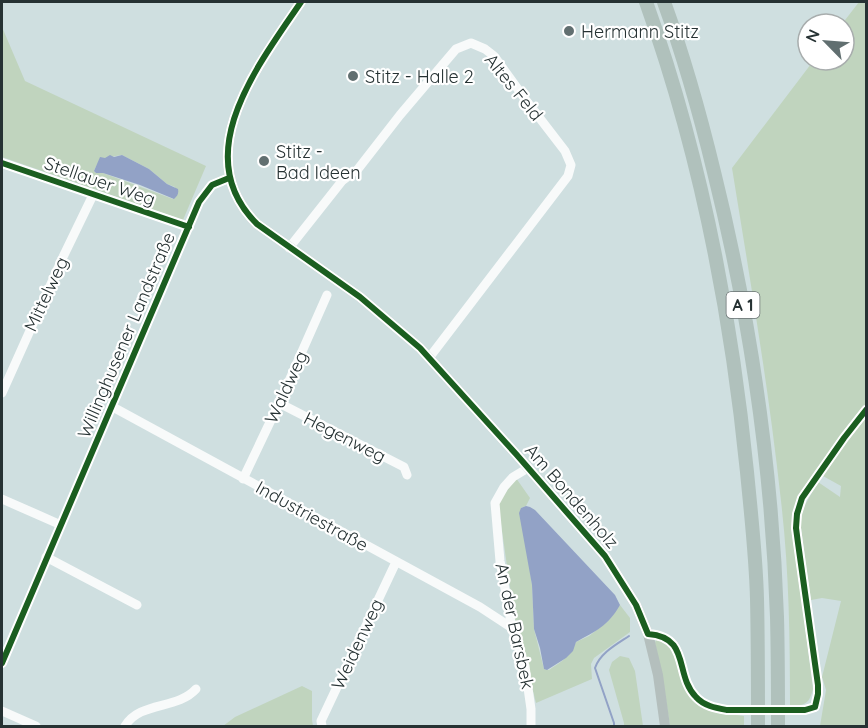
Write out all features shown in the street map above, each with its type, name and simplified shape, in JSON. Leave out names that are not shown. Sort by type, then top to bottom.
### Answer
[{"type":"highway","name":"A 1","points":[[646,2],[662,48],[705,206],[741,408],[757,597],[758,726]]},
{"type":"highway","name":"A 1","points":[[664,2],[680,46],[699,112],[721,200],[735,260],[750,351],[765,458],[774,563],[778,726]]},
{"type":"main road","points":[[229,178],[228,143],[238,109],[257,69],[301,2]]},
{"type":"main road","name":"Am Bondenholz","points":[[229,178],[238,199],[257,224],[360,297],[420,348],[605,556],[636,605],[648,634],[658,675],[665,726]]},
{"type":"street","name":"Altes Feld","points":[[290,248],[342,181],[358,169],[456,49],[471,44],[485,49],[494,56],[557,139],[571,165],[568,176],[429,358]]},
{"type":"street","name":"Stellauer Weg","points":[[2,163],[189,227]]},
{"type":"street","name":"Willinghusener Landstraße","points":[[2,663],[199,202],[212,185],[229,178]]},
{"type":"street","name":"Mittelweg","points":[[2,393],[93,195]]},
{"type":"street","name":"Waldweg","points":[[243,478],[327,295]]},
{"type":"street","name":"Hegenweg","points":[[279,403],[404,467],[407,475]]},
{"type":"street","name":"Industriestraße","points":[[111,406],[480,607],[512,628]]},
{"type":"street","points":[[648,634],[657,634],[672,642],[678,651],[690,689],[703,703],[727,710],[805,710],[815,707],[818,685],[796,528],[797,514],[802,498],[844,438],[867,410]]},
{"type":"street","name":"An der Barsbek","points":[[528,468],[508,482],[495,503],[501,561],[512,628],[528,681],[531,726]]},
{"type":"street","points":[[2,499],[61,525]]},
{"type":"street","points":[[46,557],[137,606]]},
{"type":"street","name":"Weidenweg","points":[[322,726],[321,721],[396,562]]},
{"type":"street","points":[[125,726],[138,713],[182,700],[196,689]]},
{"type":"street","points":[[2,711],[36,726]]},
{"type":"green space","points":[[859,2],[866,2],[866,407],[795,507],[792,522],[813,689],[806,703],[790,706],[786,552],[781,501],[765,376],[732,168],[805,72],[856,72],[856,12],[851,12]]},
{"type":"green space","points":[[2,27],[25,81],[206,166],[183,220],[2,157]],"holes":[[[122,155],[149,169],[167,184],[175,187],[173,199],[94,171],[102,160]]]},
{"type":"green space","points":[[866,414],[866,726],[820,726],[826,690],[822,677],[841,601],[822,598],[811,600],[801,515],[818,482],[840,497],[841,486],[823,476]]},
{"type":"green space","points":[[516,478],[530,498],[526,506],[521,508],[532,585],[534,629],[544,669],[549,670],[565,658],[576,642],[589,636],[608,621],[620,605],[630,618],[630,632],[594,658],[591,664],[592,679],[536,703],[514,615],[498,503]]},
{"type":"green space","points":[[656,639],[673,649],[682,680],[693,700],[713,711],[744,716],[744,726],[670,726]]},
{"type":"green space","points":[[620,656],[629,658],[635,671],[643,726],[624,726],[609,670],[612,662]]},
{"type":"green space","points":[[302,686],[312,691],[313,726],[223,726],[235,717]]},
{"type":"water","points":[[110,155],[114,157],[122,155],[149,169],[167,184],[178,189],[178,195],[174,199],[140,185],[103,173],[96,173],[94,171],[100,157],[105,158]]},
{"type":"water","points":[[526,506],[535,510],[615,595],[620,605],[606,623],[576,642],[573,651],[566,658],[547,670],[544,669],[534,629],[532,585],[519,513],[521,508]]},
{"type":"waterway","points":[[614,726],[595,668],[605,653],[629,636]]},
{"type":"cycle path","points":[[301,2],[250,81],[237,110],[229,140],[228,169],[237,197],[257,224],[360,297],[420,348],[605,556],[636,605],[648,634],[671,642],[680,658],[689,688],[703,703],[727,710],[805,710],[815,707],[818,685],[796,528],[797,514],[802,498],[866,410]]},
{"type":"cycle path","points":[[2,163],[189,227]]},
{"type":"cycle path","points":[[2,663],[199,202],[212,185],[229,178]]},
{"type":"place","name":"Hermann Stitz","points":[[569,31]]},
{"type":"place","name":"Stitz - Halle 2","points":[[353,76]]},
{"type":"place","name":"Stitz - Bad Ideen","points":[[264,161]]}]
